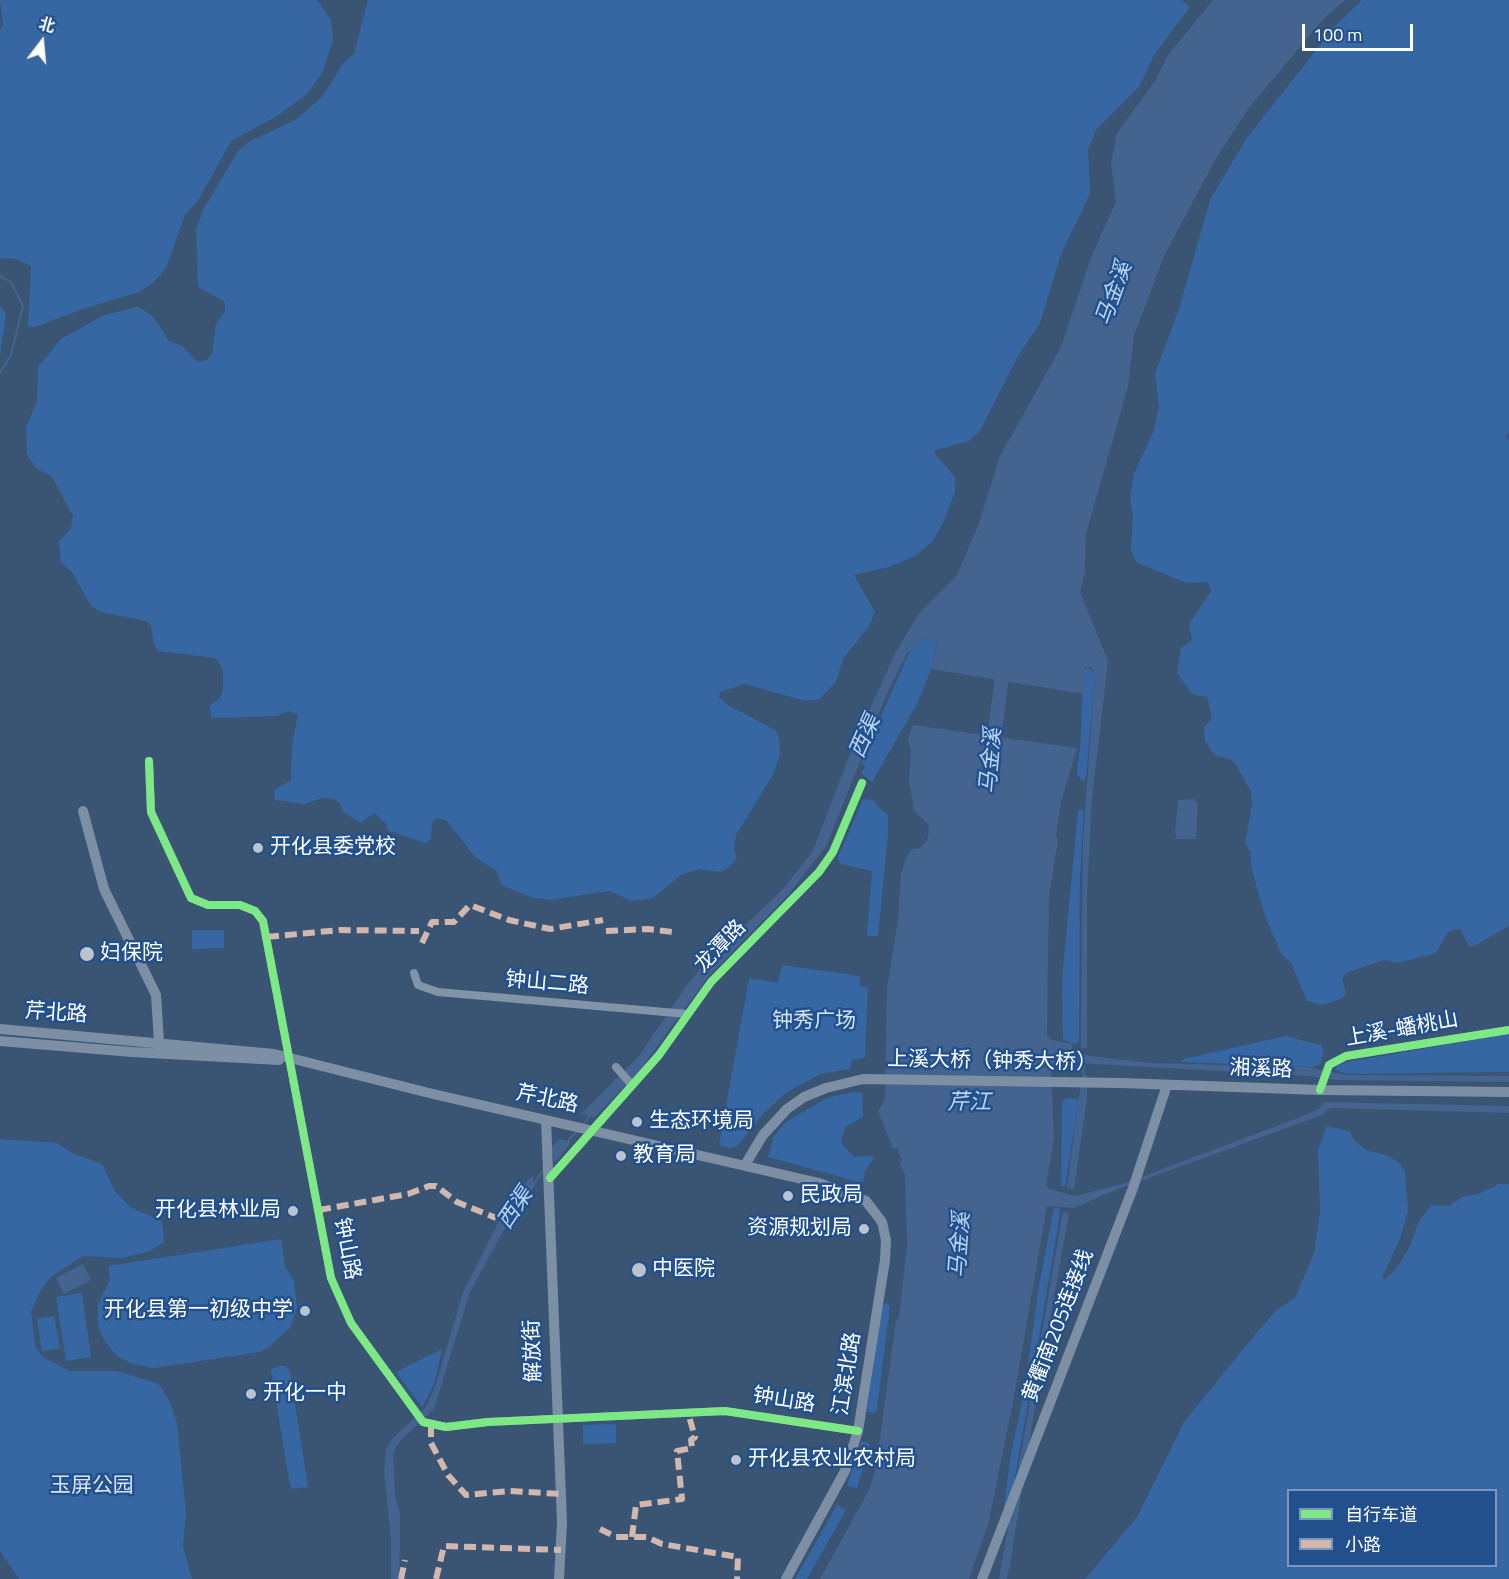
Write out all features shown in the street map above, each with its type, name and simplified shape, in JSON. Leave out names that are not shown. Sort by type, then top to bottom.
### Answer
[{"type":"main road","points":[[83,811],[104,889],[156,995],[159,1042]]},
{"type":"main road","name":"芹北路","points":[[0,1029],[261,1052],[745,1165],[833,1187],[866,1201]]},
{"type":"main road","points":[[132,1040],[132,1052]]},
{"type":"main road","name":"芹北路","points":[[0,1041],[132,1052],[288,1059]]},
{"type":"main road","name":"上溪大桥（钟秀大桥）","points":[[745,1165],[763,1135],[787,1109],[804,1097],[826,1088],[863,1079],[1120,1083]]},
{"type":"main road","name":"湘溪路","points":[[1120,1083],[1320,1090],[1509,1092]]},
{"type":"main road","name":"黄衢南205连接线","points":[[982,1579],[1133,1188],[1167,1085]]},
{"type":"main road","name":"解放街","points":[[546,1120],[550,1178],[552,1328],[562,1522],[559,1579]]},
{"type":"main road","name":"江滨北路","points":[[786,1579],[845,1471],[858,1431],[885,1260],[886,1240],[882,1222],[866,1201]]},
{"type":"street","name":"钟山路","points":[[149,761],[151,812],[191,898],[208,905],[240,906],[255,911],[263,921],[331,1278],[351,1323],[423,1422],[440,1427],[725,1411],[858,1431]]},
{"type":"street","name":"龙潭路","points":[[550,1178],[659,1055],[687,1014],[731,961],[819,872],[833,852],[862,783]]},
{"type":"street","name":"钟山二路","points":[[414,973],[418,985],[438,992],[687,1014]]},
{"type":"street","name":"上溪-蟠桃山","points":[[1320,1090],[1329,1065],[1346,1056],[1509,1030]]},
{"type":"street","points":[[616,1067],[632,1085]]},
{"type":"green space","points":[[0,0],[317,0],[331,20],[333,40],[323,71],[308,93],[279,115],[231,141],[199,199],[185,215],[166,268],[154,282],[139,292],[35,327],[28,326],[31,266],[15,259],[0,258],[0,30],[3,25]]},
{"type":"green space","points":[[368,0],[1181,0],[1190,7],[1154,55],[1139,87],[1096,130],[1088,150],[1090,194],[1061,254],[1040,323],[1018,356],[980,431],[969,441],[936,450],[935,454],[955,477],[955,491],[945,519],[933,541],[915,556],[889,567],[854,575],[875,612],[869,626],[843,659],[837,680],[820,699],[805,701],[745,684],[720,692],[719,697],[728,705],[775,730],[779,738],[780,754],[774,773],[736,835],[734,848],[737,859],[727,869],[720,872],[699,869],[681,875],[653,898],[632,901],[609,891],[551,900],[533,898],[501,885],[497,871],[476,858],[446,820],[436,818],[432,822],[431,839],[425,843],[387,830],[387,824],[374,813],[361,823],[343,812],[340,803],[333,799],[322,798],[304,804],[275,800],[274,790],[291,780],[292,744],[298,715],[289,711],[277,716],[212,718],[209,706],[220,698],[223,690],[223,669],[215,658],[158,651],[154,644],[151,626],[147,621],[101,612],[91,606],[72,572],[61,562],[59,542],[71,528],[73,516],[52,477],[35,467],[27,454],[26,427],[37,402],[38,367],[61,339],[104,315],[138,307],[152,315],[169,341],[182,346],[198,362],[207,360],[212,353],[216,324],[225,311],[225,302],[198,287],[196,230],[203,210],[238,151],[247,143],[297,119],[322,97],[344,62],[354,54]]},
{"type":"green space","points":[[1362,0],[1509,0],[1509,432],[1506,437],[1509,440],[1509,926],[1472,947],[1469,946],[1460,929],[1455,929],[1447,933],[1436,953],[1398,963],[1384,960],[1346,973],[1342,979],[1346,992],[1343,998],[1323,1005],[1307,1001],[1291,963],[1281,953],[1265,916],[1252,870],[1250,852],[1245,843],[1252,804],[1251,791],[1236,765],[1230,759],[1216,756],[1205,740],[1204,728],[1212,718],[1207,697],[1192,694],[1177,673],[1181,648],[1192,640],[1189,624],[1211,591],[1208,582],[1186,583],[1136,562],[1131,551],[1133,517],[1130,497],[1134,474],[1154,430],[1159,407],[1155,374],[1179,309],[1210,200],[1246,139],[1336,25]]},
{"type":"green space","points":[[0,305],[6,314],[0,355]]},
{"type":"green space","points":[[925,637],[937,642],[931,669],[918,702],[872,782],[861,773],[865,766],[861,763],[911,648]]},
{"type":"green space","points":[[1088,667],[1095,675],[1086,778],[1083,782],[1077,774],[1081,737],[1083,671]]},
{"type":"green space","points":[[863,799],[873,800],[881,810],[887,813],[888,819],[878,936],[867,936],[872,871],[840,864],[838,857]]},
{"type":"green space","points":[[1084,810],[1080,878],[1079,1041],[1076,1044],[1063,1040],[1062,980],[1078,811]]},
{"type":"green space","points":[[192,930],[224,930],[224,948],[192,949]]},
{"type":"green space","name":"钟秀广场","points":[[782,965],[860,976],[860,986],[868,988],[865,1058],[852,1060],[850,1069],[820,1074],[786,1093],[764,1113],[737,1146],[730,1148],[719,1145],[749,978],[778,983]]},
{"type":"green space","points":[[1509,1034],[1509,1072],[1348,1074],[1335,1070],[1338,1065],[1347,1062]]},
{"type":"green space","points":[[1285,1036],[1321,1045],[1324,1051],[1320,1064],[1314,1067],[1181,1062],[1184,1059]]},
{"type":"green space","name":"钟秀广场","points":[[853,1092],[862,1093],[863,1117],[845,1127],[841,1143],[854,1157],[871,1156],[874,1158],[865,1171],[863,1183],[768,1157],[774,1136],[786,1122],[827,1098]]},
{"type":"green space","points":[[1068,1098],[1079,1099],[1065,1186],[1061,1186],[1062,1101]]},
{"type":"green space","points":[[1327,1126],[1349,1131],[1354,1140],[1365,1150],[1386,1155],[1398,1162],[1405,1171],[1408,1211],[1400,1239],[1382,1278],[1385,1280],[1397,1268],[1410,1246],[1418,1223],[1431,1205],[1449,1206],[1462,1197],[1478,1194],[1499,1184],[1509,1184],[1509,1579],[1085,1579],[1137,1517],[1184,1422],[1258,1331],[1277,1310],[1295,1298],[1314,1253],[1320,1212],[1318,1150]]},
{"type":"green space","name":"玉屏公园","points":[[0,1139],[57,1143],[74,1154],[102,1164],[115,1191],[130,1207],[162,1221],[164,1242],[150,1251],[122,1258],[83,1256],[51,1277],[40,1291],[31,1312],[35,1346],[43,1357],[70,1371],[117,1371],[159,1384],[171,1404],[177,1424],[186,1513],[183,1546],[192,1579],[19,1579],[0,1551]]},
{"type":"green space","points":[[1054,1208],[1060,1209],[1058,1226],[1014,1484],[1007,1507],[1004,1507],[1010,1459],[1025,1387],[1039,1285]]},
{"type":"green space","points":[[281,1239],[285,1266],[294,1281],[297,1307],[290,1328],[260,1352],[154,1368],[133,1364],[117,1356],[104,1340],[98,1325],[98,1305],[110,1279],[108,1266]]},
{"type":"green space","points":[[82,1293],[91,1357],[66,1361],[56,1297]]},
{"type":"green space","points":[[887,1303],[890,1307],[877,1408],[875,1413],[867,1412],[882,1305]]},
{"type":"green space","points":[[54,1316],[60,1348],[42,1351],[37,1319]]},
{"type":"green space","points":[[442,1349],[435,1382],[422,1407],[396,1372]]},
{"type":"green space","points":[[279,1366],[286,1366],[290,1372],[308,1487],[293,1489],[290,1486],[271,1370]]},
{"type":"green space","points":[[616,1424],[616,1443],[583,1444],[583,1425]]},
{"type":"green space","points":[[861,1442],[868,1442],[870,1445],[857,1488],[847,1486]]},
{"type":"green space","points":[[837,1505],[846,1510],[807,1579],[795,1579]]},
{"type":"water","points":[[1213,0],[1346,0],[1326,16],[1248,109],[1215,160],[1164,256],[1134,335],[1128,386],[1086,534],[1085,572],[1080,592],[1108,661],[1092,799],[1087,893],[1087,1048],[1081,1048],[1083,841],[1095,675],[1091,667],[1084,668],[1084,694],[931,669],[937,642],[925,637],[907,653],[886,695],[827,845],[789,894],[708,977],[640,1070],[594,1118],[581,1114],[639,1056],[689,982],[706,962],[783,889],[813,851],[851,751],[894,656],[919,613],[957,575],[978,526],[1000,456],[1061,347],[1092,255],[1116,202],[1111,164],[1117,133],[1155,81],[1168,55]]},
{"type":"water","name":"芹江","points":[[913,725],[1077,748],[1061,802],[1056,835],[1058,841],[1049,895],[1047,1035],[1052,1040],[1072,1044],[1072,1050],[1090,1056],[1150,1063],[1307,1067],[1346,1075],[1509,1076],[1509,1082],[1337,1080],[1308,1076],[1078,1063],[1051,1068],[1054,1139],[1046,1186],[1049,1189],[1075,1196],[1123,1184],[1303,1116],[1319,1109],[1324,1102],[1509,1106],[1509,1113],[1331,1108],[1322,1115],[1113,1191],[1074,1208],[1047,1206],[1013,1402],[989,1521],[969,1579],[820,1579],[869,1490],[876,1468],[896,1320],[899,1318],[907,1244],[905,1174],[899,1162],[902,1160],[897,1148],[893,1149],[878,1111],[885,1099],[887,990],[898,918],[901,874],[907,856],[912,849],[920,848],[927,840],[929,830],[928,824],[914,811],[909,781],[911,750],[908,740]]},
{"type":"water","points":[[1195,799],[1198,805],[1196,839],[1177,839],[1175,833],[1178,800]]},
{"type":"water","points":[[1082,1075],[1087,1075],[1087,1098],[1074,1189],[1067,1187]]},
{"type":"water","points":[[559,1139],[571,1142],[555,1163],[551,1148]]},
{"type":"water","points":[[532,1175],[535,1185],[504,1230],[470,1292],[434,1409],[399,1442],[393,1453],[395,1496],[400,1513],[400,1551],[399,1579],[391,1579],[391,1539],[384,1472],[386,1449],[392,1439],[426,1407],[436,1384],[463,1292],[503,1213]]},
{"type":"water","points":[[1063,1212],[1069,1213],[1040,1375],[1010,1565],[1007,1579],[999,1579]]},
{"type":"water","points":[[83,1264],[91,1280],[64,1294],[56,1278]]},
{"type":"waterway","points":[[0,276],[11,282],[23,306],[11,355],[0,373]]},
{"type":"waterway","name":"马金溪","points":[[992,753],[1004,662]]},
{"type":"waterway","points":[[1083,1078],[1084,1063]]},
{"type":"waterway","name":"西渠","points":[[582,1125],[590,1116]]},
{"type":"waterway","name":"西渠","points":[[566,1143],[576,1132]]},
{"type":"waterway","name":"西渠","points":[[532,1186],[543,1171]]},
{"type":"marked path","points":[[422,943],[432,922],[454,922],[470,905],[509,920],[550,929],[603,920]]},
{"type":"marked path","points":[[606,931],[648,929],[673,932]]},
{"type":"marked path","points":[[267,937],[340,930],[419,931]]},
{"type":"marked path","points":[[319,1210],[408,1194],[429,1186],[436,1186],[457,1202],[496,1218]]},
{"type":"marked path","points":[[632,1537],[636,1505],[682,1499],[677,1451],[692,1448],[691,1440],[695,1437],[688,1413]]},
{"type":"marked path","points":[[431,1425],[431,1443],[448,1475],[466,1495],[510,1491],[561,1494]]},
{"type":"marked path","points":[[600,1529],[616,1537],[647,1537],[662,1544],[738,1557],[737,1579]]},
{"type":"marked path","points":[[436,1579],[444,1546],[561,1550]]},
{"type":"marked path","points":[[401,1579],[405,1560]]},
{"type":"cycle path","points":[[149,761],[151,812],[191,898],[208,905],[240,905],[255,911],[263,921],[331,1278],[351,1323],[423,1422],[446,1427],[488,1422],[725,1411],[858,1431]]},
{"type":"cycle path","points":[[550,1178],[659,1055],[711,982],[819,872],[833,852],[862,783]]},
{"type":"cycle path","points":[[1320,1090],[1329,1065],[1346,1056],[1509,1030]]},
{"type":"place","name":"开化县委党校","points":[[258,848]]},
{"type":"place","name":"妇保院","points":[[87,954]]},
{"type":"place","name":"生态环境局","points":[[637,1122]]},
{"type":"place","name":"教育局","points":[[621,1156]]},
{"type":"place","name":"民政局","points":[[788,1196]]},
{"type":"place","name":"开化县林业局","points":[[293,1211]]},
{"type":"place","name":"资源规划局","points":[[864,1229]]},
{"type":"place","name":"中医院","points":[[639,1270]]},
{"type":"place","name":"开化县第一初级中学","points":[[305,1311]]},
{"type":"place","name":"开化一中","points":[[251,1394]]},
{"type":"place","name":"开化县农业农村局","points":[[736,1460]]}]
